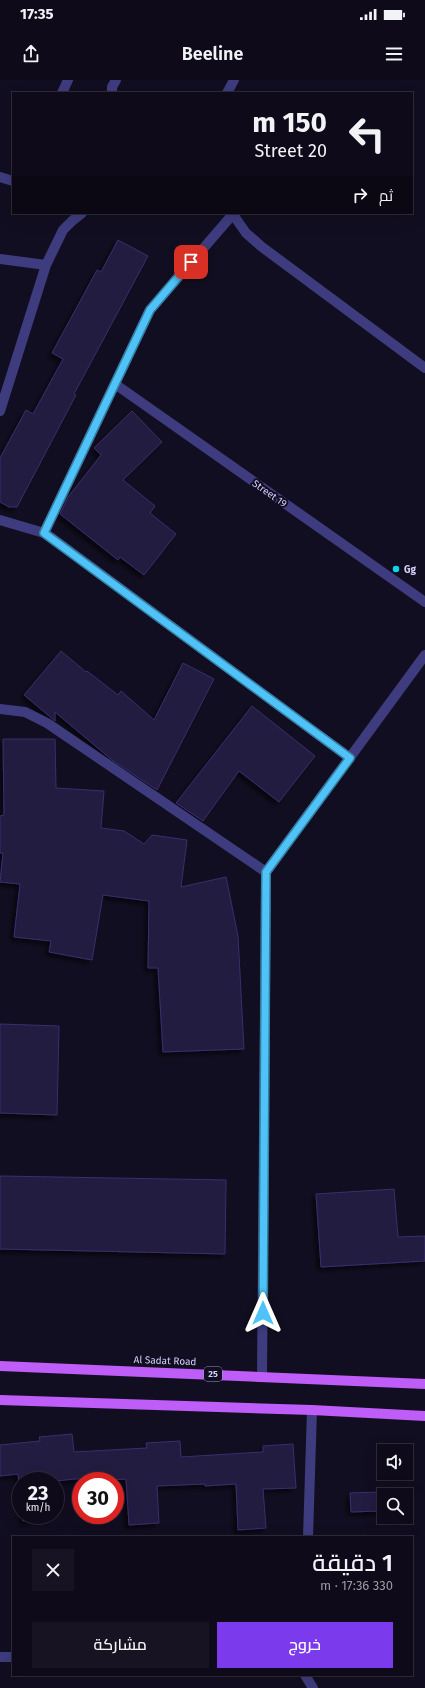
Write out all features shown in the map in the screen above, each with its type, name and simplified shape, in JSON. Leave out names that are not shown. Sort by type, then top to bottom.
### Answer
[{"type":"main road","name":"Al Sadat Road","points":[[0,1366],[425,1384]]},
{"type":"main road","points":[[0,1400],[312,1410],[425,1416]]},
{"type":"street","points":[[62,92],[68,80]]},
{"type":"street","points":[[112,92],[112,87],[116,80]]},
{"type":"street","points":[[228,92],[234,80]]},
{"type":"street","points":[[0,177],[12,181]]},
{"type":"street","points":[[0,411],[46,265],[63,230],[81,214]]},
{"type":"street","points":[[44,533],[150,310],[232,214],[246,233],[262,247],[425,368]]},
{"type":"street","points":[[0,259],[46,265]]},
{"type":"street","name":"Street 19","points":[[115,384],[425,602]]},
{"type":"street","points":[[0,520],[44,533],[350,758]]},
{"type":"street","points":[[262,1376],[266,872],[425,656]]},
{"type":"street","points":[[0,709],[25,712],[47,722],[266,872]]},
{"type":"street","points":[[308,1536],[312,1410]]},
{"type":"street","points":[[0,1657],[12,1657]]},
{"type":"street","points":[[306,1676],[313,1688]]},
{"type":"building","points":[[118,240],[148,256],[74,394],[76,395],[17,507],[9,507],[0,502],[0,458],[26,410],[33,414],[63,359],[52,353],[97,270],[101,272]]},
{"type":"building","points":[[132,411],[162,442],[123,480],[155,506],[150,513],[176,534],[144,575],[120,557],[118,560],[60,514],[68,497],[101,455],[94,448]]},
{"type":"building","points":[[61,651],[86,672],[87,671],[118,695],[121,691],[154,720],[183,663],[214,679],[157,790],[112,760],[55,712],[55,721],[24,695]]},
{"type":"building","points":[[252,706],[315,756],[279,802],[239,771],[203,821],[176,803]]},
{"type":"building","points":[[3,739],[55,739],[56,788],[104,791],[101,828],[124,831],[144,844],[152,835],[187,840],[181,887],[226,877],[238,936],[244,1049],[163,1052],[158,968],[148,968],[149,901],[103,895],[92,960],[49,952],[51,941],[14,937],[20,884],[0,882],[3,853],[0,853],[0,816],[4,815]]},
{"type":"building","points":[[0,1024],[59,1026],[57,1115],[0,1113]]},
{"type":"building","points":[[0,1176],[226,1180],[225,1254],[0,1249]]},
{"type":"building","points":[[394,1189],[398,1237],[425,1236],[425,1261],[321,1267],[316,1194]]},
{"type":"building","points":[[72,1434],[74,1452],[147,1448],[146,1443],[180,1441],[181,1457],[263,1452],[263,1446],[293,1444],[296,1488],[263,1489],[266,1528],[238,1530],[236,1484],[205,1486],[205,1484],[157,1486],[159,1523],[129,1525],[126,1479],[124,1479],[124,1472],[72,1472],[72,1479],[64,1480],[64,1472],[12,1472],[12,1475],[0,1476],[0,1445],[40,1441],[39,1437]]},
{"type":"building","points":[[377,1492],[377,1511],[351,1512],[350,1493]]},
{"type":"place","name":"Gg","points":[[396,569]]},
{"type":"route","points":[[191,262],[150,310],[44,533],[350,758],[266,872],[263,1313]]}]
